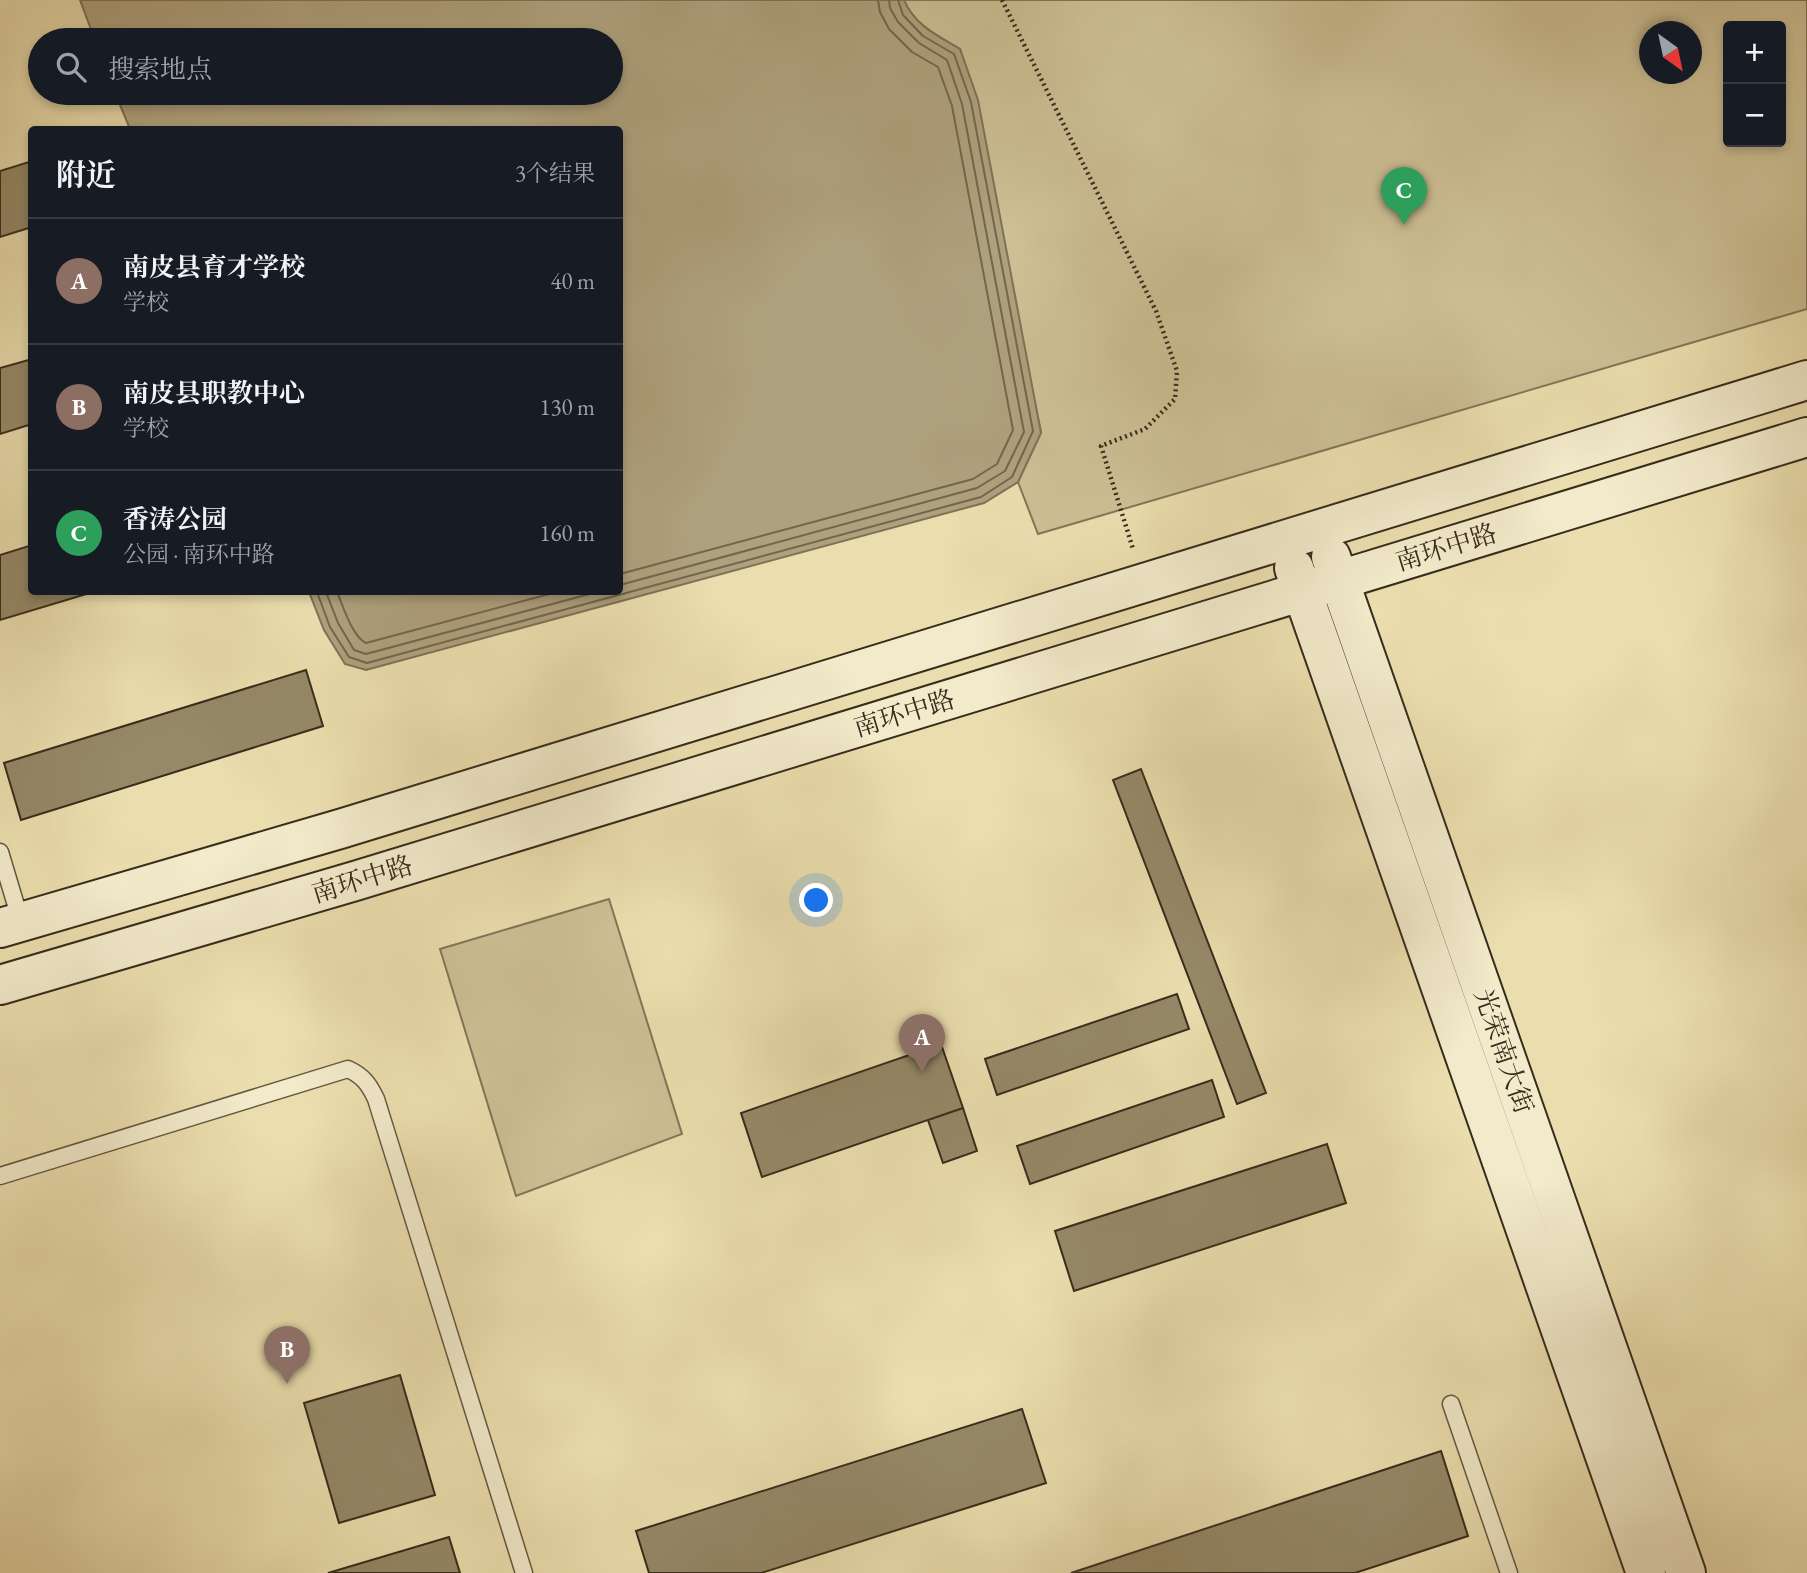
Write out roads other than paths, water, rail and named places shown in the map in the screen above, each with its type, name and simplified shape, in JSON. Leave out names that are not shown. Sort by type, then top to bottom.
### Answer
[{"type":"main road","name":"南环中路","points":[[11,925],[340,829],[1807,380]]},
{"type":"main road","name":"南环中路","points":[[0,985],[355,881],[1807,437]]},
{"type":"main road","name":"光荣南大街","points":[[1321,529],[1686,1573]]},
{"type":"main road","name":"光荣南大街","points":[[1284,540],[1646,1573]]},
{"type":"lane","points":[[0,852],[11,925]]},
{"type":"lane","points":[[0,1176],[348,1069],[362,1075],[376,1099],[524,1573]]},
{"type":"lane","points":[[1451,1404],[1509,1573]]},
{"type":"water","points":[[80,0],[904,0],[920,23],[960,49],[978,100],[1041,433],[1018,482],[984,503],[366,670],[345,664],[324,630],[310,595],[623,595],[623,126],[129,126],[120,105],[623,105],[623,28],[90,28]]},
{"type":"place","name":"香涛公园","points":[[1404,225]]},
{"type":"place","name":"南皮县育才学校","points":[[922,1072]]},
{"type":"place","name":"南皮县职教中心","points":[[287,1384]]}]
